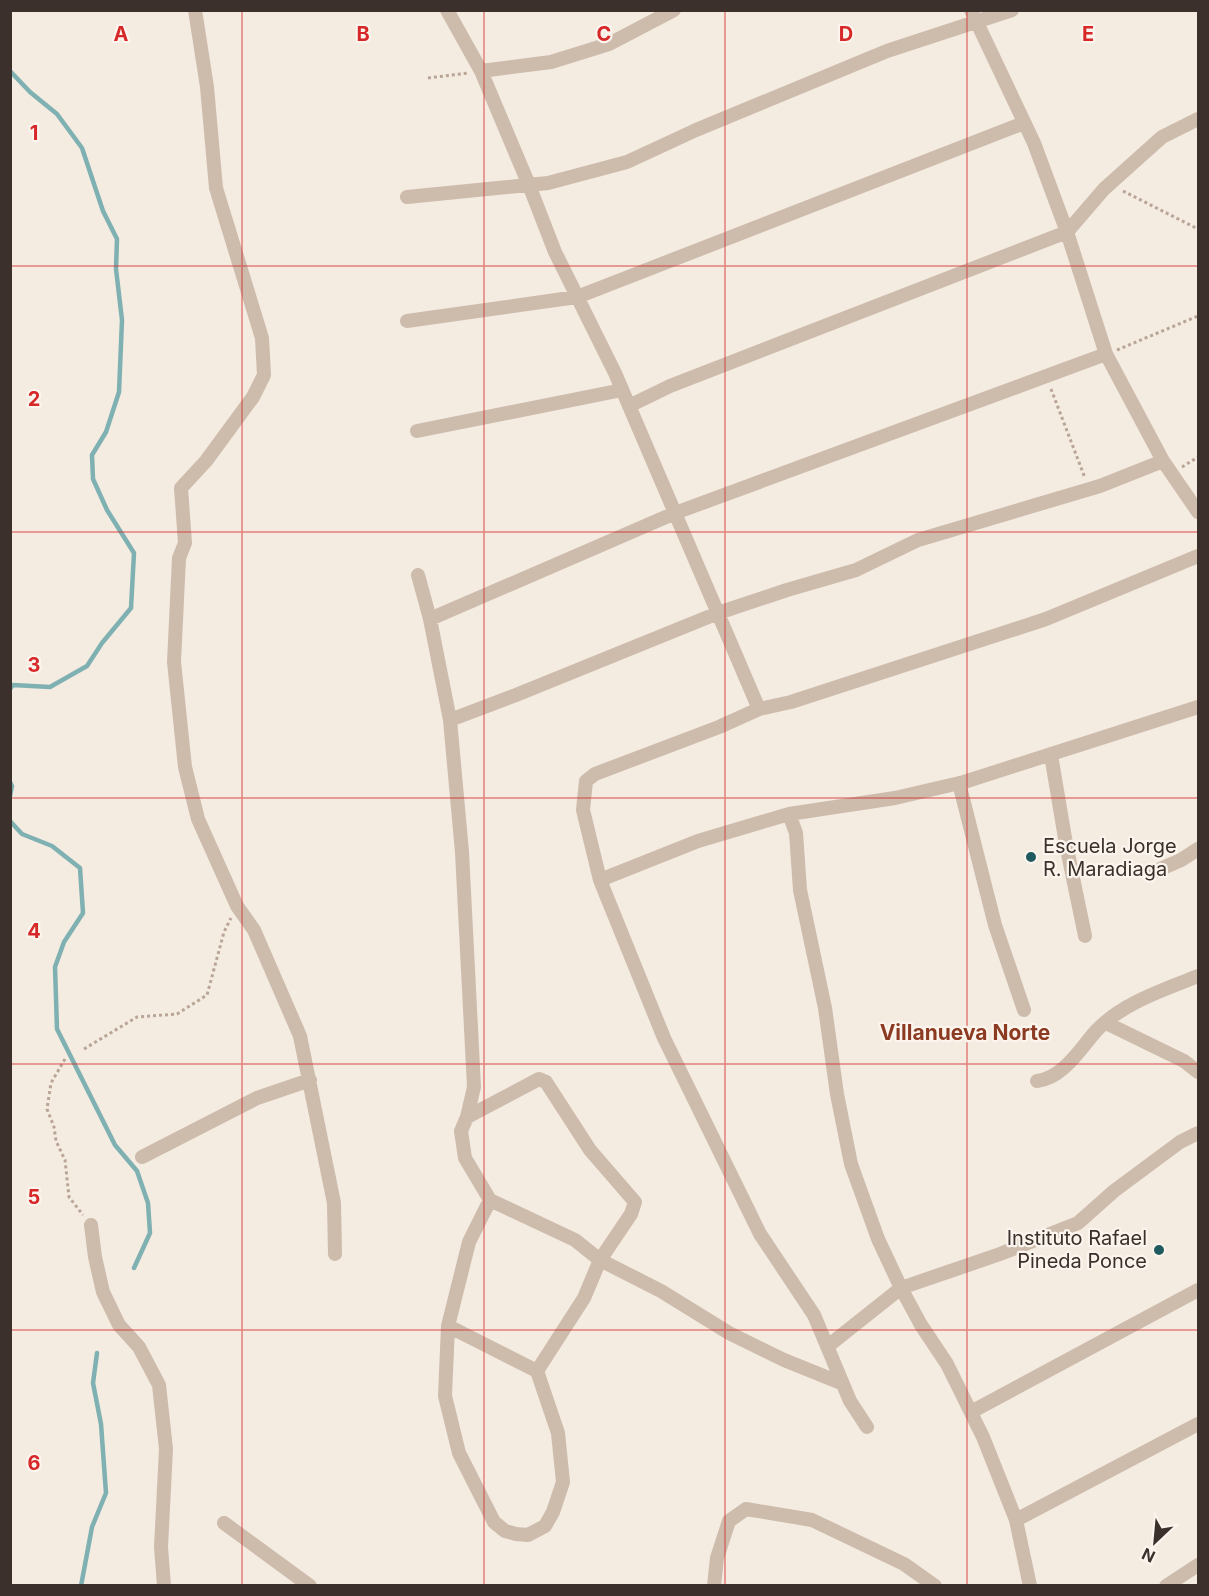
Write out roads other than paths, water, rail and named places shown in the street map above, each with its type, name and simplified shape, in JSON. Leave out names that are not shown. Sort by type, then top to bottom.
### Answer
[{"type":"street","points":[[195,10],[207,87],[216,188],[262,338],[264,375],[254,397],[206,461],[181,488],[185,543],[179,558],[174,662],[185,767],[198,819],[237,906],[254,930],[300,1036],[334,1203],[335,1254]]},
{"type":"street","points":[[447,10],[481,71],[555,252],[622,390],[759,709]]},
{"type":"street","points":[[481,71],[551,62],[609,44],[674,10]]},
{"type":"street","points":[[407,197],[549,183],[627,162],[696,130],[973,16],[1012,10]]},
{"type":"street","points":[[973,16],[1034,143],[1067,232],[1106,354],[1167,467],[1198,512]]},
{"type":"street","points":[[629,406],[670,386],[1067,232],[1113,181],[1162,137],[1198,119]]},
{"type":"street","points":[[407,321],[578,297],[1024,123]]},
{"type":"street","points":[[430,619],[675,513],[1106,354]]},
{"type":"street","points":[[417,431],[622,390]]},
{"type":"street","points":[[450,720],[718,613],[856,570],[918,540],[1167,467]]},
{"type":"street","points":[[867,1427],[841,1383],[814,1315],[760,1234],[664,1038],[600,880],[583,810],[586,781],[595,774],[719,727],[759,709],[791,702],[1046,619],[1198,556]]},
{"type":"street","points":[[418,575],[430,619],[450,720],[462,852],[474,1087],[461,1131],[465,1158],[490,1200],[575,1240],[600,1260],[661,1291],[729,1333],[784,1360],[841,1383]]},
{"type":"street","points":[[600,880],[698,841],[789,814],[895,798],[959,783],[1198,707]]},
{"type":"street","points":[[1051,755],[1085,936]]},
{"type":"street","points":[[959,783],[995,925],[1024,1010]]},
{"type":"street","points":[[789,814],[796,833],[800,890],[825,1008],[850,1164],[878,1239],[901,1288],[921,1325],[947,1364],[970,1412],[1016,1520],[1030,1586]]},
{"type":"street","points":[[1156,871],[1181,860],[1198,849]]},
{"type":"street","points":[[1037,1081],[1043,1081],[1067,1065],[1097,1030],[1120,1012],[1151,995],[1198,976]]},
{"type":"street","points":[[1106,1023],[1184,1061],[1198,1072]]},
{"type":"street","points":[[466,1117],[539,1079],[549,1086],[590,1150],[635,1202],[631,1214],[600,1260],[584,1298],[537,1371]]},
{"type":"street","points":[[142,1157],[257,1098],[310,1080]]},
{"type":"street","points":[[828,1346],[901,1288],[1000,1254],[1078,1223],[1114,1191],[1180,1142],[1198,1133]]},
{"type":"street","points":[[448,1326],[537,1371],[558,1433],[563,1482],[553,1512],[545,1526],[537,1532],[528,1535],[516,1534],[506,1531],[494,1522],[459,1453],[445,1396],[448,1326],[469,1242],[490,1200]]},
{"type":"street","points":[[91,1225],[95,1257],[104,1292],[119,1324],[138,1347],[159,1385],[166,1449],[161,1547],[164,1586]]},
{"type":"street","points":[[970,1412],[1198,1290]]},
{"type":"street","points":[[1016,1520],[1198,1424]]},
{"type":"street","points":[[714,1586],[717,1558],[729,1521],[746,1509],[812,1520],[904,1564],[935,1586]]},
{"type":"street","points":[[224,1523],[310,1586]]},
{"type":"street","points":[[1166,1586],[1198,1565]]},
{"type":"waterway","points":[[10,71],[30,92],[57,114],[82,148],[103,211],[117,239],[116,269],[122,320],[119,392],[106,432],[92,455],[93,479],[107,510],[134,553],[131,608],[102,643],[87,666],[50,687],[13,685],[10,689]]},
{"type":"waterway","points":[[10,782],[12,786],[10,796]]},
{"type":"waterway","points":[[10,821],[22,834],[52,846],[80,868],[83,913],[64,942],[55,967],[57,1029],[115,1145],[137,1171],[148,1203],[150,1233],[134,1268]]},
{"type":"waterway","points":[[81,1586],[92,1527],[106,1493],[101,1424],[93,1383],[97,1353]]},
{"type":"place","name":"Escuela Jorge R. Maradiaga","points":[[1031,857]]},
{"type":"place","name":"Instituto Rafael Pineda Ponce","points":[[1159,1250]]},
{"type":"district","name":"Villanueva Norte","points":[[965,1033]]}]
